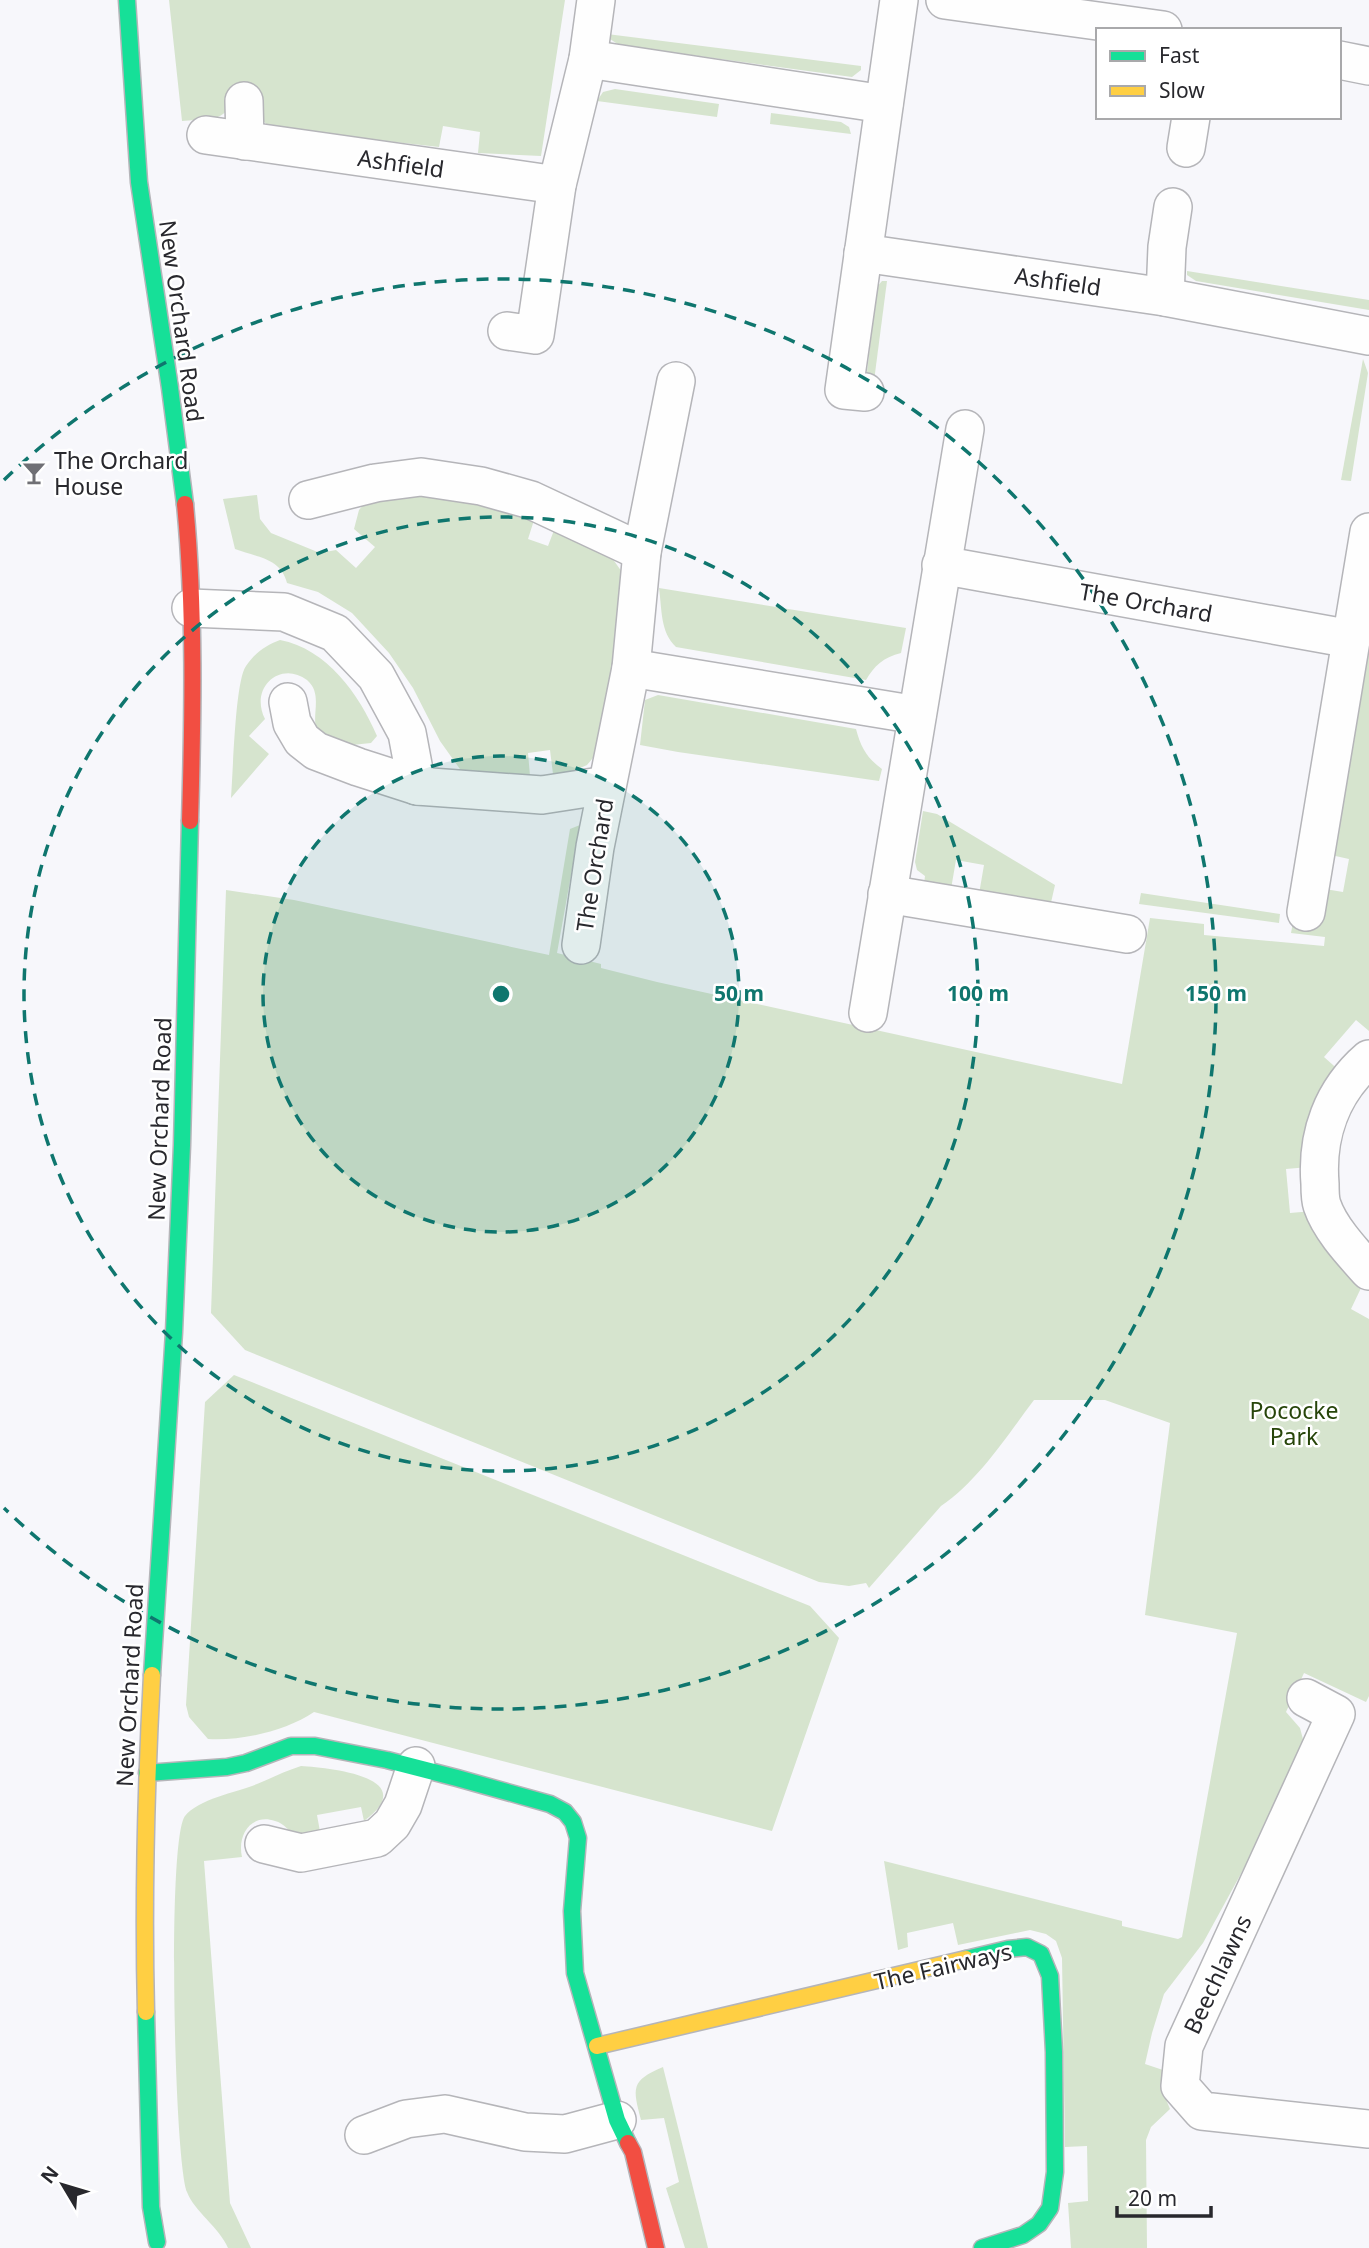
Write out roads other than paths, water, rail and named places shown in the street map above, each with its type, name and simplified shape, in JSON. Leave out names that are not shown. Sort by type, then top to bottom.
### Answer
[{"type":"street","name":"New Orchard Road","points":[[127,0],[139,182],[185,507],[193,711],[182,1145],[174,1332],[147,1773],[144,1932],[151,2207],[157,2243]]},
{"type":"street","points":[[507,331],[535,335],[557,185],[588,59],[596,0]]},
{"type":"street","points":[[865,392],[844,390],[899,0]]},
{"type":"street","points":[[945,0],[1148,28]]},
{"type":"street","points":[[588,59],[884,104]]},
{"type":"street","points":[[1341,60],[1369,66]]},
{"type":"street","points":[[244,101],[245,141]]},
{"type":"street","name":"Ashfield","points":[[206,135],[557,185]]},
{"type":"street","points":[[1173,207],[1167,247],[1165,297],[1369,336]]},
{"type":"street","name":"Ashfield","points":[[863,253],[1165,297]]},
{"type":"street","name":"The Orchard","points":[[581,945],[607,785],[631,668],[642,552],[676,381]]},
{"type":"street","points":[[868,1013],[965,429]]},
{"type":"street","points":[[308,500],[375,483],[421,477],[481,486],[531,500],[642,552]]},
{"type":"street","points":[[1306,912],[1369,532]]},
{"type":"street","name":"The Orchard","points":[[941,565],[1351,639]]},
{"type":"street","points":[[191,608],[284,612],[335,633],[376,676],[407,733],[417,786]]},
{"type":"street","points":[[631,668],[917,715]]},
{"type":"street","name":"The Orchard","points":[[288,702],[292,723],[302,740],[316,751],[358,768],[417,786],[542,795],[607,785]]},
{"type":"street","points":[[887,894],[1128,934]]},
{"type":"street","points":[[1369,1059],[1352,1073],[1328,1115],[1318,1159],[1322,1205],[1345,1245],[1369,1271]]},
{"type":"street","name":"Beechlawns","points":[[1306,1698],[1336,1714],[1184,2046],[1180,2086],[1202,2111],[1369,2129]]},
{"type":"street","points":[[147,1773],[220,1768],[242,1764],[283,1748],[300,1745],[322,1746],[416,1766],[550,1804],[565,1812],[573,1822],[578,1838],[572,1911],[575,1973],[617,2120],[633,2152],[656,2248]]},
{"type":"street","points":[[264,1844],[301,1853],[377,1838],[392,1824],[403,1805],[416,1766]]},
{"type":"street","name":"The Fairways","points":[[597,2046],[1008,1949],[1027,1947],[1041,1954],[1050,1976],[1054,2052],[1055,2172],[1050,2208],[1028,2242],[982,2248]]},
{"type":"street","points":[[364,2136],[405,2119],[445,2115],[525,2132],[565,2134],[617,2120]]},
{"type":"place","name":"The Orchard House","points":[[34,473]]},
{"type":"park label","name":"Pococke Park","points":[[1294,1423]]}]
